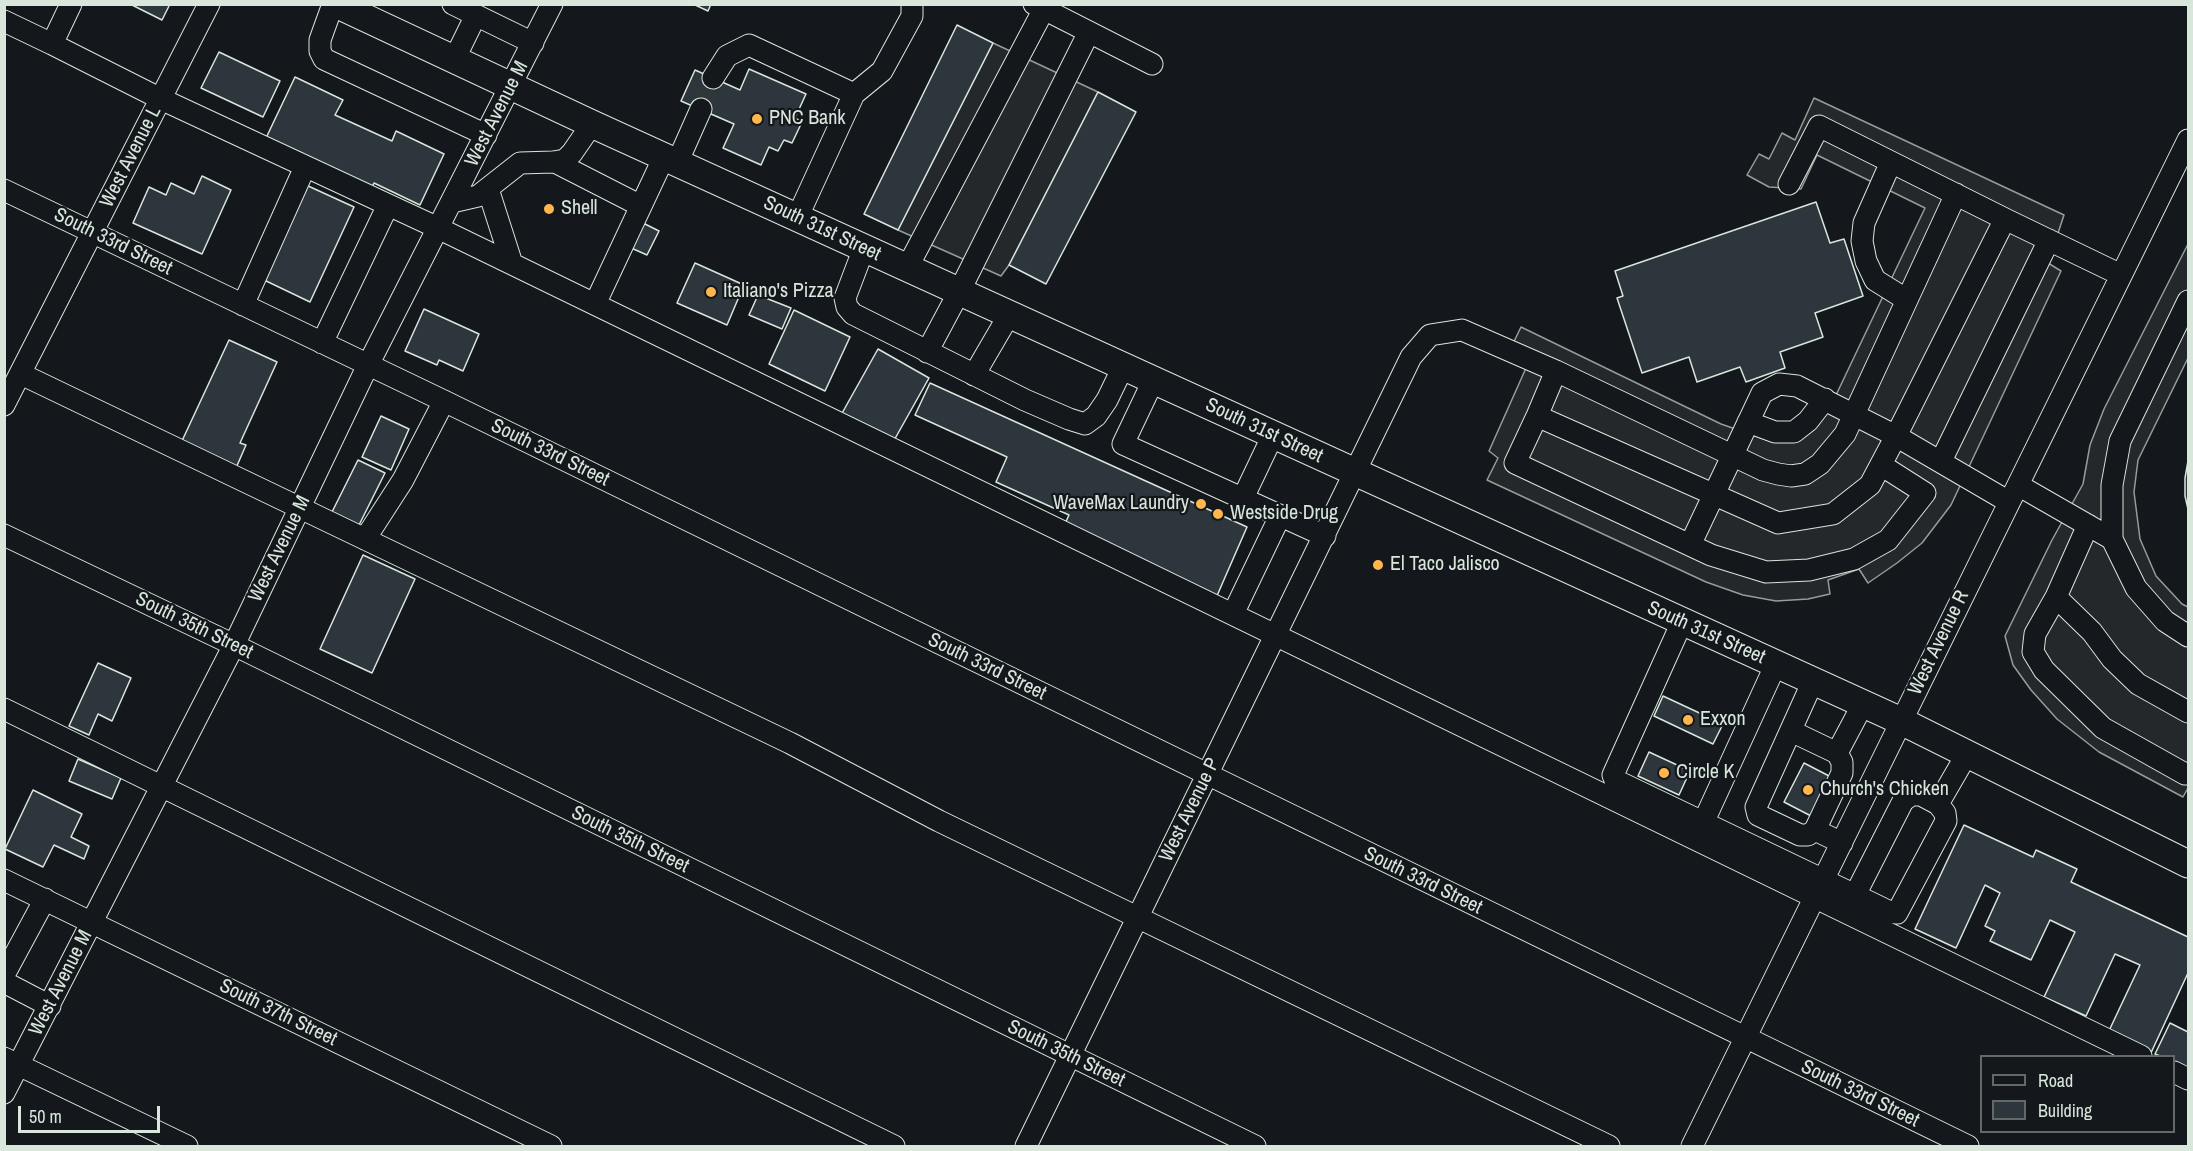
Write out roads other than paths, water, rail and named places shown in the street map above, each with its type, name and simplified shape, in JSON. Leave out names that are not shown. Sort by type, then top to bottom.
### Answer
[{"type":"main road","name":"South 31st Street","points":[[344,6],[511,87],[1901,721],[2188,864]]},
{"type":"street","points":[[52,44],[71,4]]},
{"type":"street","name":"West Avenue L","points":[[4,405],[209,4]]},
{"type":"street","points":[[453,4],[532,43]]},
{"type":"street","name":"West Avenue M","points":[[4,1093],[12,1062],[50,1006],[93,923],[234,645],[368,365],[552,4]]},
{"type":"street","points":[[797,218],[854,94],[882,70],[912,16],[912,4]]},
{"type":"street","points":[[344,6],[320,40],[320,51],[324,59],[486,135]]},
{"type":"street","points":[[907,268],[1039,7],[1152,64]]},
{"type":"street","points":[[454,60],[476,15]]},
{"type":"street","points":[[4,21],[161,99],[438,228],[1695,838],[1820,890],[1854,896],[1897,913],[1946,821],[1945,813],[1938,804],[1921,795],[1911,795],[1903,801],[1854,896]]},
{"type":"street","points":[[927,352],[1089,32]]},
{"type":"street","points":[[713,78],[727,56],[749,45],[854,94]]},
{"type":"street","points":[[595,304],[641,206],[701,109]]},
{"type":"street","points":[[452,202],[472,199],[520,163],[555,162],[569,158],[592,124]]},
{"type":"street","points":[[1789,184],[1819,126],[2121,275]]},
{"type":"street","name":"West Avenue R","points":[[1692,1146],[1747,1039],[2188,140]]},
{"type":"street","points":[[555,162],[641,206]]},
{"type":"street","points":[[1891,162],[1864,223],[1862,241],[1866,261],[1875,280],[1907,300]]},
{"type":"street","points":[[243,305],[305,167]]},
{"type":"street","points":[[488,189],[512,264]]},
{"type":"street","name":"South 33rd Street","points":[[4,190],[444,401],[1968,1146]]},
{"type":"street","name":"West Avenue P","points":[[1026,1146],[1411,357],[1430,335],[1462,330],[1556,371],[1764,470],[1791,476],[1804,474],[1820,464],[1845,434],[1956,194]]},
{"type":"street","points":[[322,343],[388,205]]},
{"type":"street","points":[[1537,416],[1778,523],[1833,514],[1870,485],[2005,219]]},
{"type":"street","points":[[1941,461],[2049,240]]},
{"type":"street","points":[[864,249],[845,298],[847,307],[853,314],[974,375],[1069,419],[1085,423],[1096,416],[1107,400],[1123,367]]},
{"type":"street","points":[[2188,301],[2120,441],[2112,485],[2112,539],[2136,588],[2165,621],[2188,636]]},
{"type":"street","points":[[974,375],[1009,315]]},
{"type":"street","points":[[1556,371],[1515,463],[1690,546],[1766,572],[1809,570],[1854,559],[1888,540],[1925,493],[1881,465]]},
{"type":"street","points":[[21,374],[790,743],[939,821],[1609,1146]]},
{"type":"street","points":[[1153,381],[1123,444],[1325,536]]},
{"type":"street","points":[[1690,546],[1762,393],[1779,384],[1797,386],[1826,399],[1941,461],[2088,525],[2112,539]]},
{"type":"street","points":[[1748,422],[1774,432],[1794,432],[1808,421],[1826,399]]},
{"type":"street","points":[[365,539],[403,480],[444,401]]},
{"type":"street","points":[[1243,498],[1273,435]]},
{"type":"street","points":[[1233,614],[1280,516]]},
{"type":"street","points":[[2088,525],[2056,597],[2035,634],[2033,652],[2044,670],[2103,728],[2185,774],[2188,773]]},
{"type":"street","name":"South 35th Street","points":[[4,535],[234,645],[1256,1146]]},
{"type":"street","points":[[2056,597],[2092,632],[2112,659],[2138,684],[2188,712]]},
{"type":"street","points":[[1682,622],[1613,775],[1615,780],[1703,823],[1820,890],[2139,1055]]},
{"type":"street","points":[[1703,823],[1776,664]]},
{"type":"street","points":[[1791,731],[1837,753],[1842,762],[1842,773],[1815,830],[1808,834],[1800,835],[1758,815],[1756,807],[1813,681]]},
{"type":"street","points":[[1837,753],[1863,704]]},
{"type":"street","points":[[4,709],[894,1146]]},
{"type":"street","points":[[1938,804],[1966,754]]},
{"type":"street","points":[[1815,830],[1842,843]]},
{"type":"street","name":"South 37th Street","points":[[4,880],[551,1146]]},
{"type":"street","points":[[4,975],[45,899]]},
{"type":"street","points":[[4,982],[50,1006]]},
{"type":"street","points":[[12,1062],[187,1146]]},
{"type":"tunnel","points":[[701,109],[713,78]]},
{"type":"place","name":"PNC Bank","points":[[757,119]]},
{"type":"place","name":"Shell","points":[[549,209]]},
{"type":"place","name":"Italiano's Pizza","points":[[711,292]]},
{"type":"place","name":"WaveMax Laundry","points":[[1201,504]]},
{"type":"place","name":"Westside Drug","points":[[1218,514]]},
{"type":"place","name":"El Taco Jalisco","points":[[1378,565]]},
{"type":"place","name":"Exxon","points":[[1688,720]]},
{"type":"place","name":"Circle K","points":[[1664,773]]},
{"type":"place","name":"Church's Chicken","points":[[1808,790]]}]
